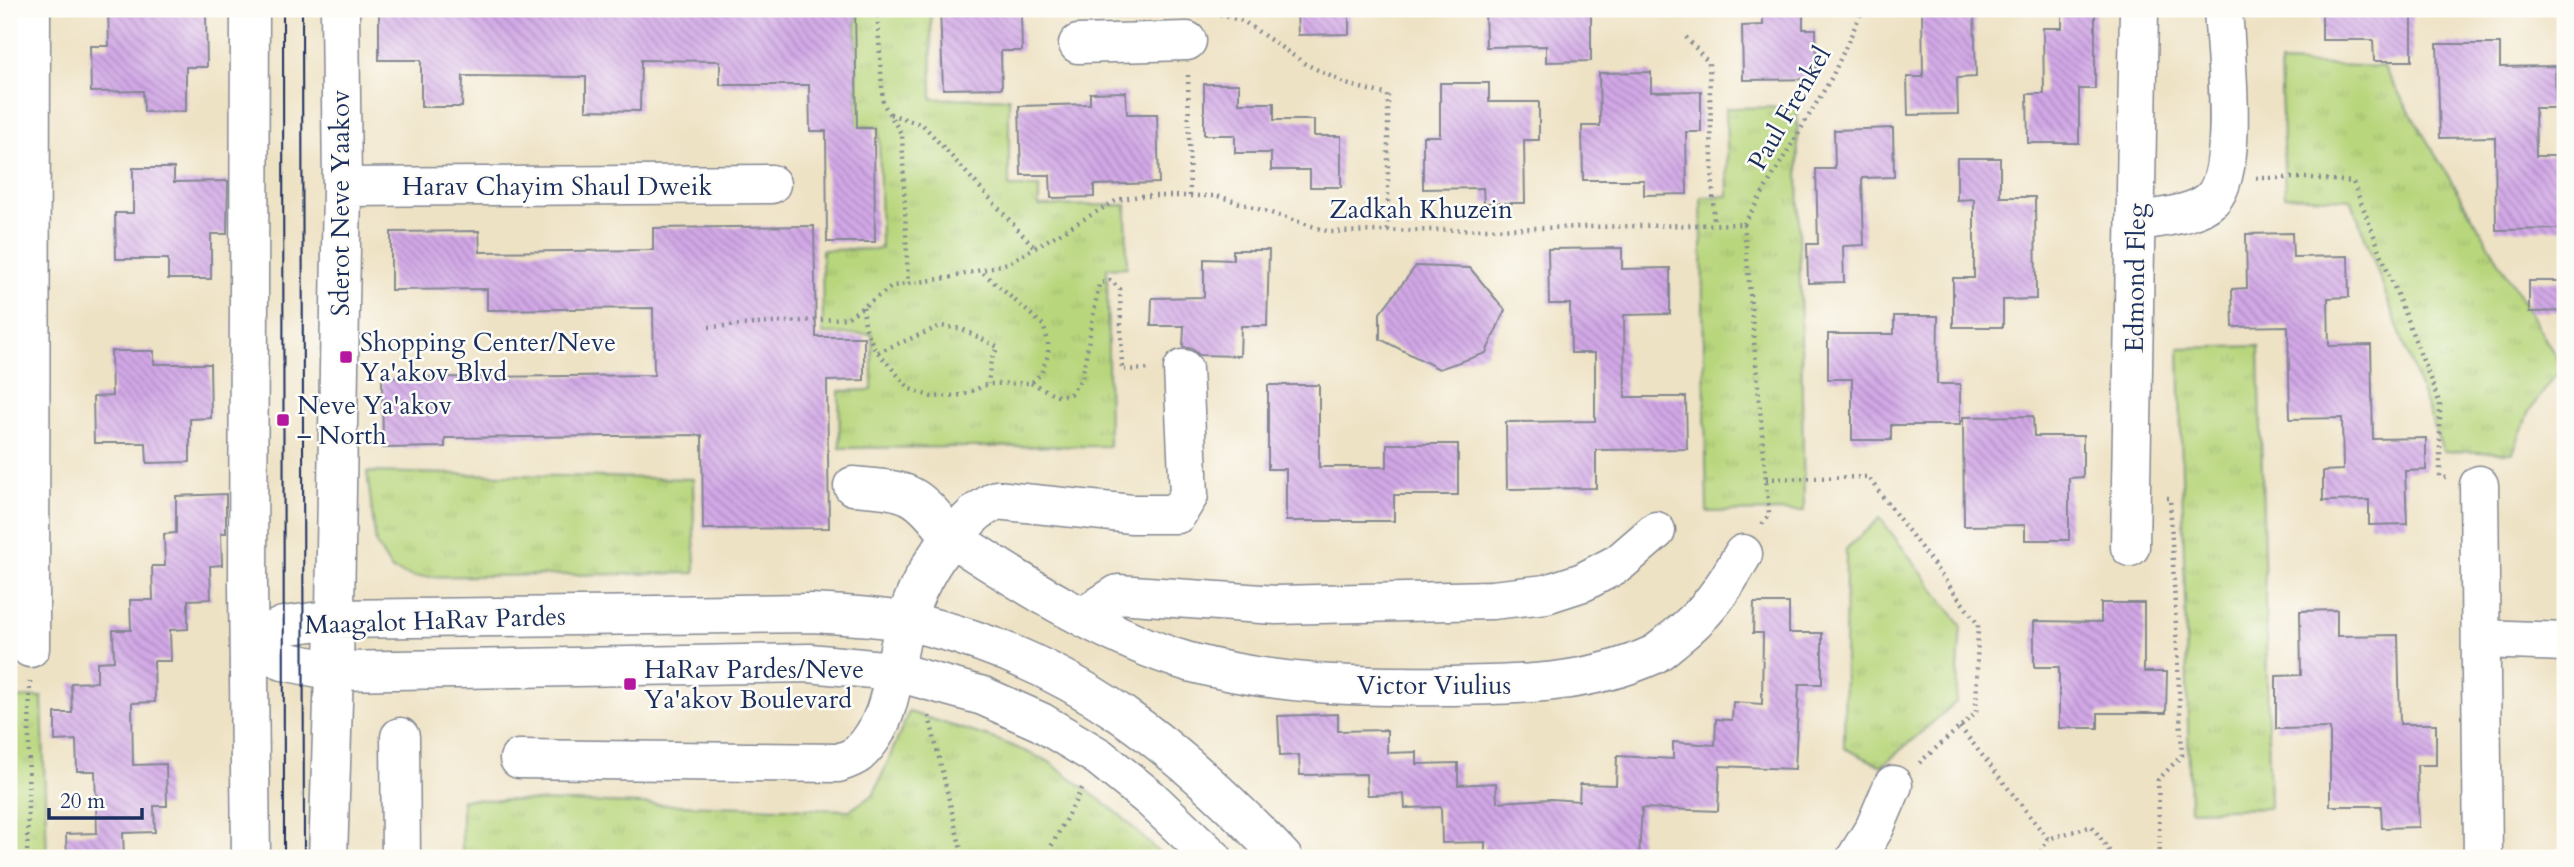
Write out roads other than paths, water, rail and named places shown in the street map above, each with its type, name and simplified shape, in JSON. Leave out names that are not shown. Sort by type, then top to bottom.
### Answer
[{"type":"street","points":[[30,9],[30,648]]},
{"type":"street","points":[[250,9],[251,858]]},
{"type":"street","name":"Sderot Neve Yaakov","points":[[328,858],[342,187],[340,9]]},
{"type":"street","name":"Edmond Fleg","points":[[2130,547],[2140,9]]},
{"type":"street","points":[[2136,222],[2191,210],[2212,199],[2224,177],[2228,121],[2223,9]]},
{"type":"street","points":[[1078,44],[1189,28]]},
{"type":"street","name":"Harav Chayim Shaul Dweik","points":[[342,187],[771,184]]},
{"type":"street","points":[[519,759],[838,764],[857,754],[878,726],[906,674],[905,622],[920,582],[937,554],[977,512],[996,500],[1132,514],[1177,514],[1189,495],[1183,369]]},
{"type":"street","points":[[2479,485],[2483,858]]},
{"type":"street","name":"Victor Viulius","points":[[853,486],[902,491],[925,504],[951,537],[1001,570],[1142,645],[1177,657],[1261,678],[1358,687],[1536,684],[1604,673],[1656,654],[1693,623],[1722,591],[1743,554]]},
{"type":"street","points":[[1084,616],[1118,594],[1276,605],[1492,600],[1546,594],[1583,582],[1619,563],[1656,531]]},
{"type":"street","name":"Maagalot HaRav Pardes","points":[[249,642],[283,626],[334,619],[810,613],[905,622],[995,646],[1060,675],[1136,723],[1185,761],[1283,858]]},
{"type":"street","points":[[2481,639],[2565,642]]},
{"type":"street","name":"Maagalot HaRav Pardes","points":[[249,642],[283,661],[334,671],[809,663],[906,674],[983,696],[1041,722],[1099,757],[1151,799],[1213,858]]},
{"type":"street","points":[[400,737],[401,858]]},
{"type":"street","points":[[1856,858],[1875,827],[1893,785]]},
{"type":"tram line","points":[[283,9],[284,858]]},
{"type":"tram line","points":[[302,9],[304,858]]},
{"type":"place","name":"Shopping Center/Neve Ya'akov Blvd","points":[[346,357]]},
{"type":"place","name":"Neve Ya'akov – North","points":[[283,420]]},
{"type":"place","name":"HaRav Pardes/Neve Ya'akov Boulevard","points":[[630,684]]}]
